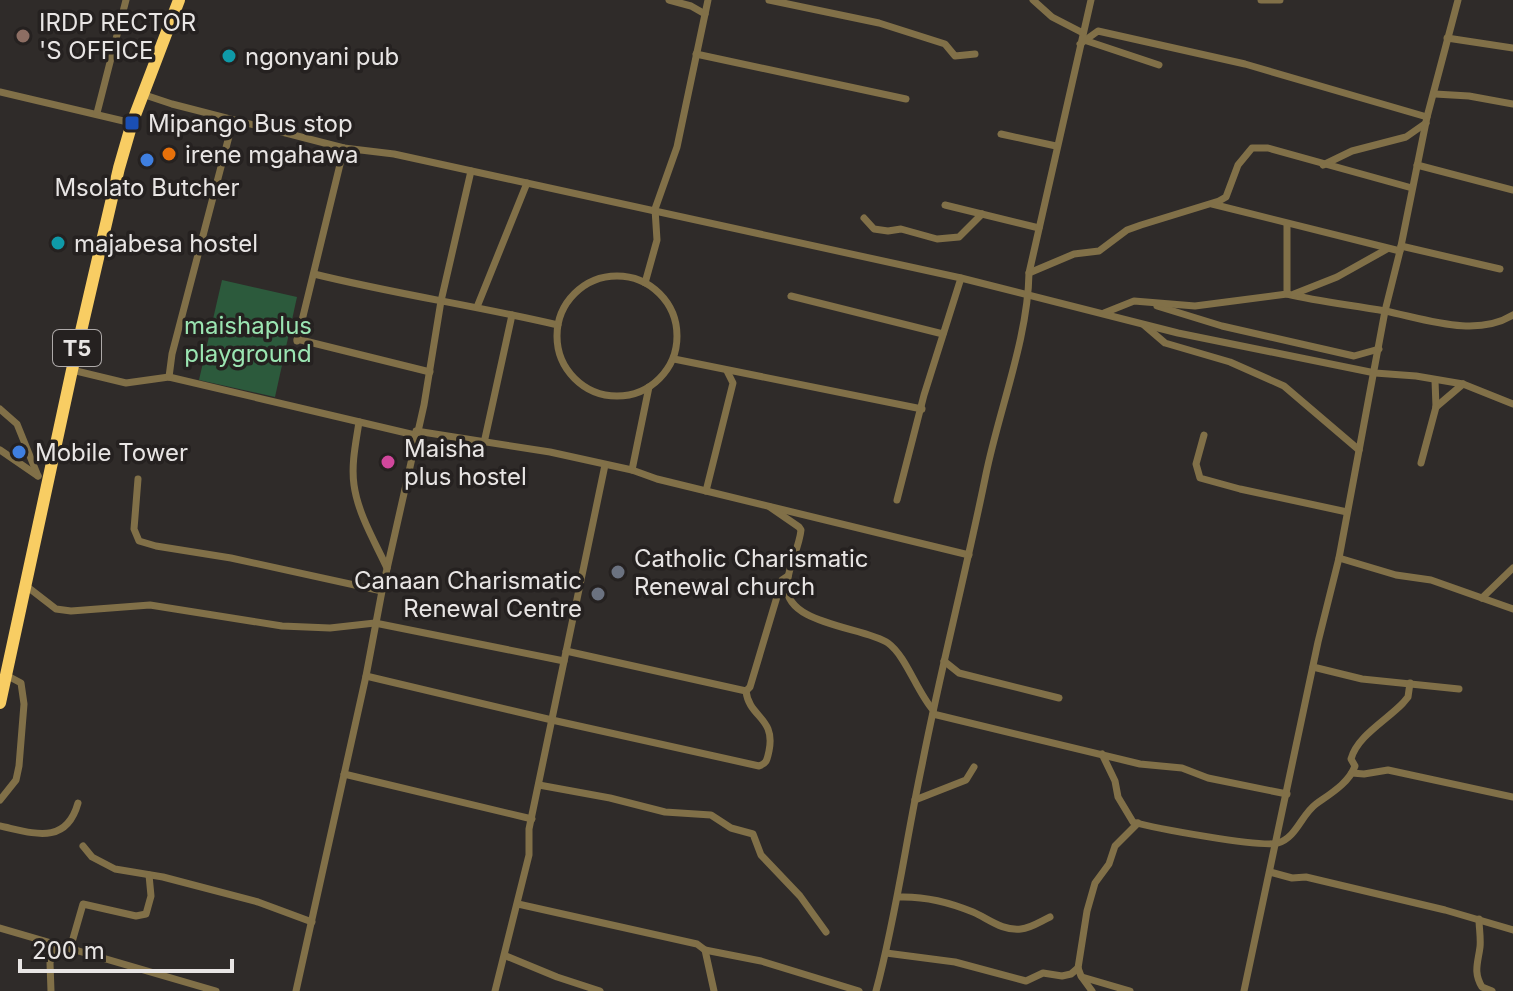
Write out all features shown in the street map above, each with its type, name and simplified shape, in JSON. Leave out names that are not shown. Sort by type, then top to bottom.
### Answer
[{"type":"highway","name":"T5","points":[[0,703],[43,479],[72,370],[106,218],[132,123],[179,0]]},
{"type":"street","points":[[97,113],[126,0]]},
{"type":"street","points":[[669,0],[705,14]]},
{"type":"street","points":[[645,283],[657,240],[655,209],[677,147],[708,0]]},
{"type":"street","points":[[769,0],[879,23],[945,44],[955,56],[975,54]]},
{"type":"street","points":[[1033,0],[1044,12],[1083,40],[1159,65]]},
{"type":"street","points":[[876,991],[898,897],[944,661],[1029,293],[1029,273],[1091,0]]},
{"type":"street","points":[[1261,0],[1280,0]]},
{"type":"street","points":[[1244,991],[1339,558],[1385,311],[1426,120],[1458,0]]},
{"type":"street","points":[[1083,40],[1098,31],[1245,64],[1426,120]]},
{"type":"street","points":[[1447,38],[1513,48]]},
{"type":"street","points":[[696,54],[906,99]]},
{"type":"street","points":[[0,92],[132,123]]},
{"type":"street","points":[[1435,94],[1513,104]]},
{"type":"street","points":[[145,95],[233,121],[344,148],[394,154],[655,209],[744,232],[1029,293],[1142,323],[1375,373],[1463,384],[1513,404]]},
{"type":"street","points":[[1323,165],[1352,151],[1406,137],[1426,120]]},
{"type":"street","points":[[169,377],[172,354],[233,121]]},
{"type":"street","points":[[1001,134],[1056,146]]},
{"type":"street","points":[[344,148],[297,340],[430,372]]},
{"type":"street","points":[[1029,273],[1074,254],[1099,251],[1127,230],[1226,197],[1238,165],[1252,148],[1268,148],[1412,188]]},
{"type":"street","points":[[1417,165],[1513,190]]},
{"type":"street","points":[[296,991],[366,676],[430,372],[441,301],[471,171]]},
{"type":"street","points":[[477,307],[527,183]]},
{"type":"street","points":[[1209,204],[1387,249],[1400,248],[1500,269]]},
{"type":"street","points":[[945,205],[1039,228]]},
{"type":"street","points":[[864,218],[874,229],[901,229],[937,239],[959,237],[982,214]]},
{"type":"street","points":[[1287,224],[1290,295]]},
{"type":"street","points":[[1104,313],[1134,301],[1195,306],[1290,295],[1337,277],[1387,249]]},
{"type":"street","points":[[314,274],[395,294],[477,307],[558,325]]},
{"type":"street","points":[[621,276],[645,283],[664,299],[675,322],[674,359],[649,387],[625,396],[600,394],[578,382],[562,362],[556,338],[558,325],[560,313],[574,293],[596,279],[621,276]]},
{"type":"street","points":[[897,500],[961,278]]},
{"type":"street","points":[[1290,295],[1440,323],[1477,326],[1513,315]]},
{"type":"street","points":[[791,296],[943,334]]},
{"type":"street","points":[[1144,302],[1222,326],[1343,354],[1354,356],[1379,349]]},
{"type":"street","points":[[484,443],[512,315]]},
{"type":"street","points":[[1142,323],[1165,343],[1230,362],[1284,386],[1359,450]]},
{"type":"street","points":[[674,359],[922,409]]},
{"type":"street","points":[[72,370],[126,383],[169,377],[359,422],[550,452],[969,555]]},
{"type":"street","points":[[727,371],[733,383]]},
{"type":"street","points":[[706,491],[733,383],[741,374]]},
{"type":"street","points":[[1421,463],[1436,407],[1435,380]]},
{"type":"street","points":[[1436,407],[1463,384]]},
{"type":"street","points":[[632,470],[649,387]]},
{"type":"street","points":[[0,409],[17,424],[43,479]]},
{"type":"street","points":[[359,422],[354,486],[361,511],[387,568]]},
{"type":"street","points":[[1204,435],[1196,464],[1200,478],[1347,512]]},
{"type":"street","points":[[0,450],[43,479]]},
{"type":"street","points":[[495,991],[529,855],[532,819],[605,465]]},
{"type":"street","points":[[138,479],[134,529],[139,541],[382,591]]},
{"type":"street","points":[[769,505],[801,530],[788,576],[788,594],[812,619],[877,638],[894,649],[933,712],[1151,766],[1182,768],[1208,778],[1287,794]]},
{"type":"street","points":[[1339,558],[1396,575],[1431,580],[1513,609]]},
{"type":"street","points":[[1482,598],[1513,568]]},
{"type":"street","points":[[746,691],[754,677],[782,580],[788,576]]},
{"type":"street","points":[[25,585],[56,609],[71,611],[150,605],[282,626],[330,628],[375,623],[564,661]]},
{"type":"street","points":[[566,651],[746,691]]},
{"type":"street","points":[[944,661],[959,673],[1059,698]]},
{"type":"street","points":[[1313,667],[1362,679],[1459,689]]},
{"type":"street","points":[[366,676],[764,765],[771,740],[770,729],[749,705],[746,691]]},
{"type":"street","points":[[0,800],[16,780],[24,704],[21,683],[3,682]]},
{"type":"street","points":[[1102,754],[1130,819],[1198,835],[1277,844],[1294,832],[1304,814],[1333,793],[1352,773],[1355,766],[1351,759],[1353,752],[1408,697],[1410,683]]},
{"type":"street","points":[[915,800],[966,780],[974,767]]},
{"type":"street","points":[[1352,773],[1388,770],[1513,797]]},
{"type":"street","points":[[344,774],[532,819]]},
{"type":"street","points":[[539,785],[665,812],[711,815],[731,828],[753,834],[761,855],[800,896],[826,932]]},
{"type":"street","points":[[0,826],[48,834],[72,820],[78,803]]},
{"type":"street","points":[[1092,991],[1080,972],[1087,911],[1095,883],[1109,864],[1115,846],[1138,823]]},
{"type":"street","points":[[83,846],[92,857],[108,867],[258,902],[312,922]]},
{"type":"street","points":[[1270,872],[1292,878],[1306,877],[1513,930]]},
{"type":"street","points":[[70,949],[83,904],[129,915],[146,914],[151,896],[149,875]]},
{"type":"street","points":[[898,897],[919,896],[944,903],[1010,929],[1026,928],[1050,917]]},
{"type":"street","points":[[518,904],[697,944],[705,950],[761,961],[859,991]]},
{"type":"street","points":[[1479,919],[1476,977],[1482,987],[1492,991]]},
{"type":"street","points":[[0,928],[216,991]]},
{"type":"street","points":[[51,991],[50,963],[54,945]]},
{"type":"street","points":[[705,950],[714,991]]},
{"type":"street","points":[[886,953],[955,962],[1026,981],[1043,973],[1067,975],[1080,972],[1130,991]]},
{"type":"street","points":[[506,956],[600,991]]},
{"type":"green space","name":"maishaplus playground","points":[[222,280],[297,297],[275,397],[199,380]]},
{"type":"place","name":"IRDP RECTOR 'S OFFICE","points":[[23,36]]},
{"type":"place","name":"ngonyani pub","points":[[229,56]]},
{"type":"place","name":"Mipango Bus stop","points":[[132,123]]},
{"type":"place","name":"irene mgahawa","points":[[169,154]]},
{"type":"place","name":"Msolato Butcher","points":[[147,160]]},
{"type":"place","name":"majabesa hostel","points":[[58,243]]},
{"type":"place","name":"Mobile Tower","points":[[19,452]]},
{"type":"place","name":"Maisha plus hostel","points":[[388,462]]},
{"type":"place","name":"Catholic Charismatic Renewal church","points":[[618,572]]},
{"type":"place","name":"Canaan Charismatic Renewal Centre","points":[[598,594]]}]
